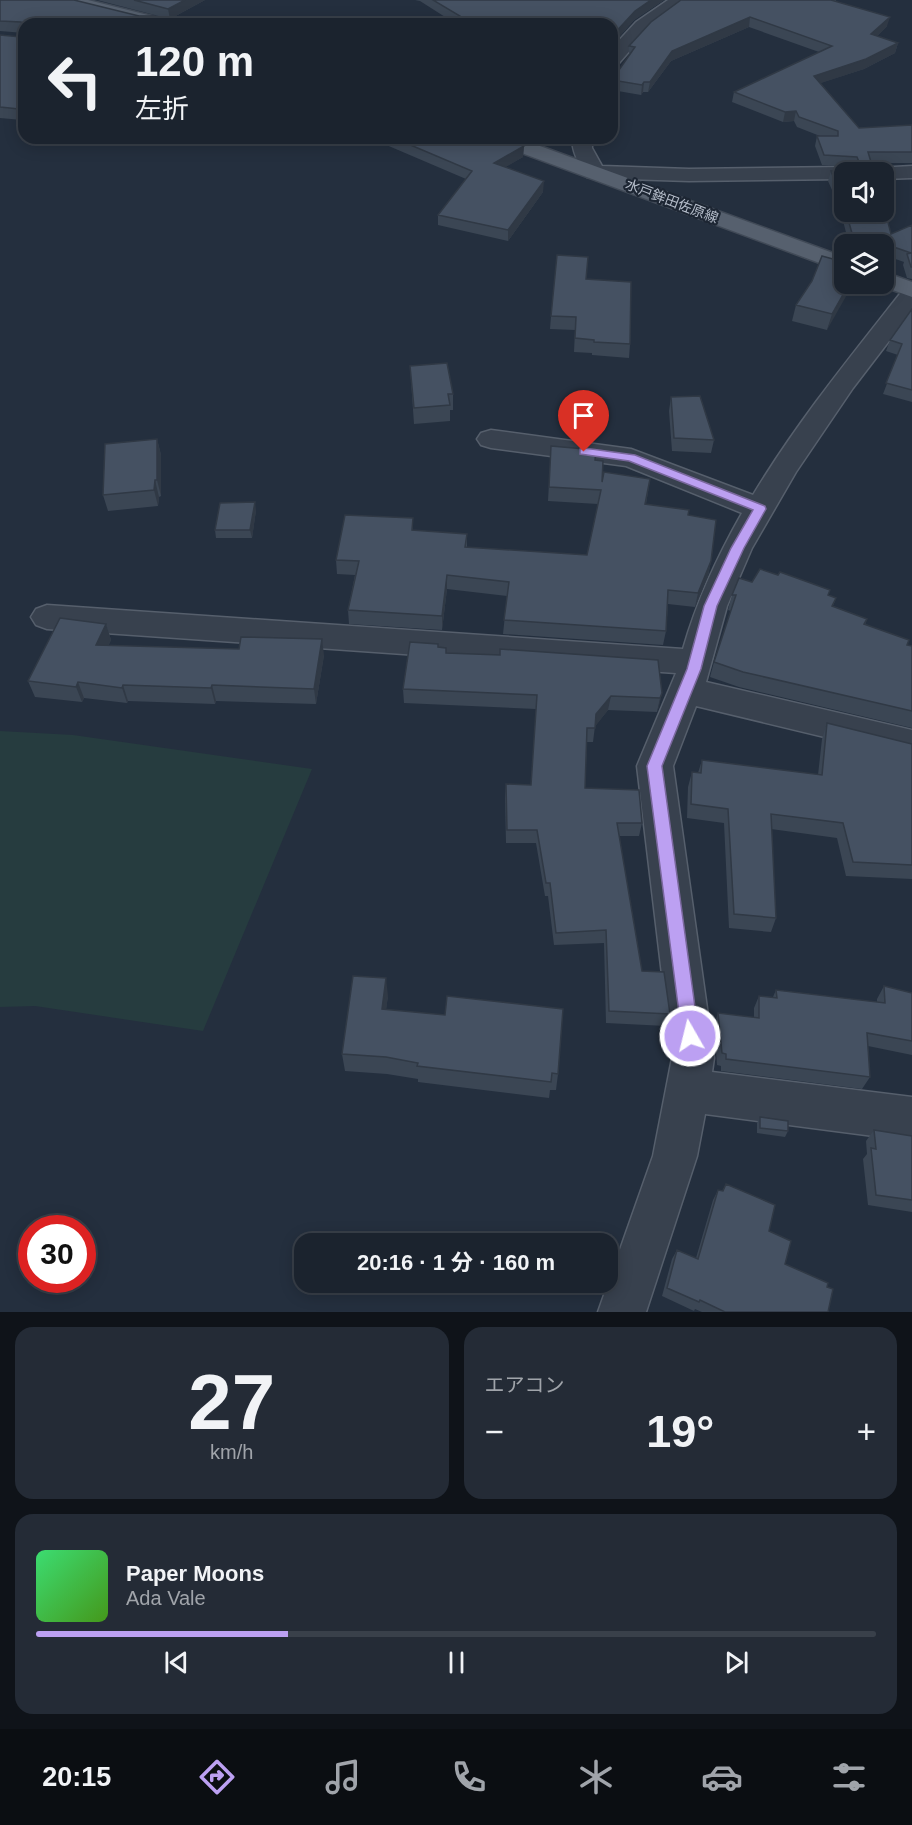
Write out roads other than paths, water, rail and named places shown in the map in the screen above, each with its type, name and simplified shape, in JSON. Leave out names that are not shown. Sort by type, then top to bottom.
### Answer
[{"type":"main road","points":[[67,0],[138,18]]},
{"type":"main road","name":"水戸鉾田佐原線","points":[[516,144],[834,261]]},
{"type":"main road","points":[[894,283],[912,290]]},
{"type":"street","points":[[618,52],[642,26],[680,0]]},
{"type":"street","points":[[582,144],[594,172],[689,175],[834,173]]},
{"type":"street","points":[[894,173],[912,172]]},
{"type":"street","points":[[622,1312],[675,1156],[693,1058],[654,766],[691,676],[711,606],[737,548],[783,469],[844,382],[912,295]]},
{"type":"street","points":[[491,439],[631,458],[760,509]]},
{"type":"street","points":[[47,616],[691,676],[912,744]]},
{"type":"street","points":[[687,1090],[912,1119]]}]
